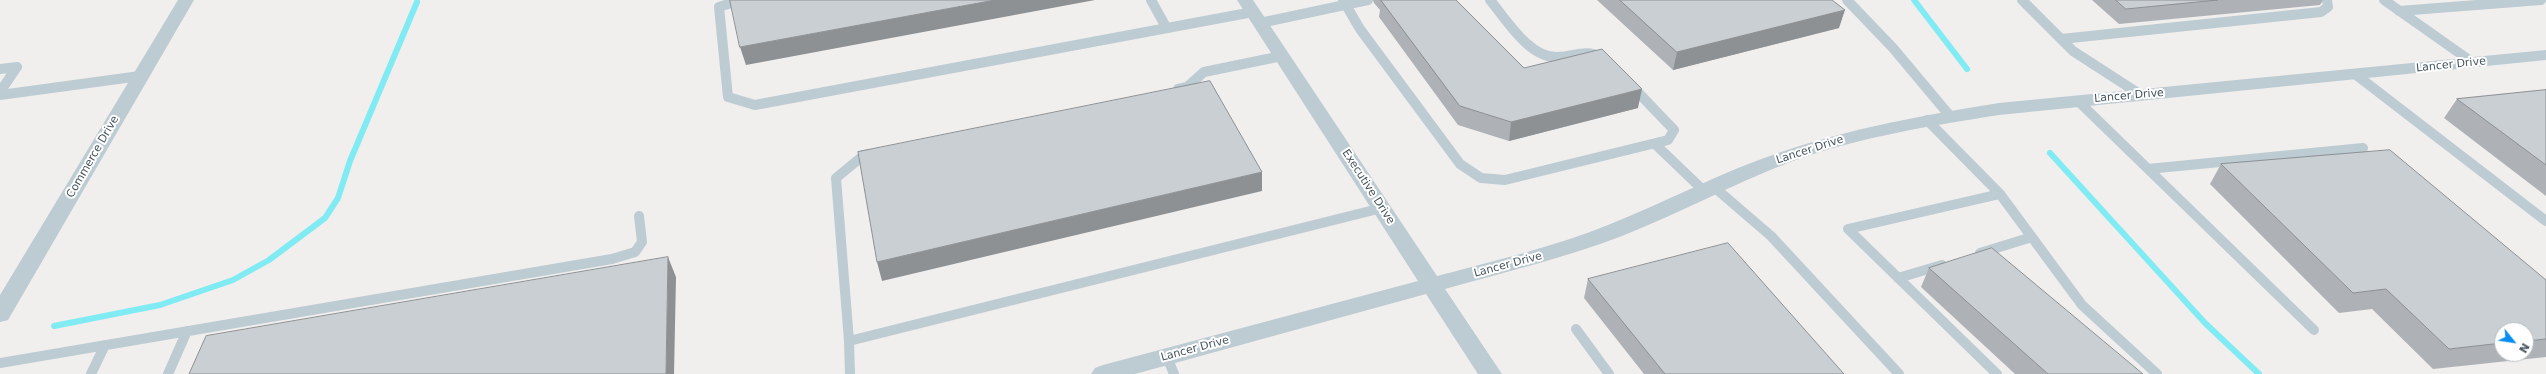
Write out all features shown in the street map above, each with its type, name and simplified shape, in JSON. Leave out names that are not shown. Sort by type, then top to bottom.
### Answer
[{"type":"street","name":"Commerce Drive","points":[[3,303],[186,0]]},
{"type":"street","name":"Executive Drive","points":[[1252,12],[1433,285],[1490,374]]},
{"type":"street","name":"Lancer Drive","points":[[1103,374],[1171,365],[1433,285],[1590,240],[1709,189],[1818,146],[1886,128],[1950,116],[2078,100],[2546,55]]},
{"type":"lane","points":[[740,0],[718,7],[728,97],[755,106],[1166,27],[1252,12],[1368,0]]},
{"type":"lane","points":[[1151,0],[1166,27]]},
{"type":"lane","points":[[1490,0],[1537,53],[1553,57],[1590,51],[1607,60],[1612,65]]},
{"type":"lane","points":[[1847,0],[1893,48],[1950,116]]},
{"type":"lane","points":[[2022,0],[2073,51],[2141,95]]},
{"type":"lane","points":[[2061,39],[2321,12],[2328,7],[2327,0]]},
{"type":"lane","points":[[2384,0],[2472,62]]},
{"type":"lane","points":[[2400,11],[2541,0]]},
{"type":"lane","points":[[1345,2],[1360,29],[1460,164],[1472,175],[1485,180],[1505,180],[1668,140],[1674,130],[1622,76]]},
{"type":"lane","points":[[1164,92],[1187,87],[1204,72],[1282,56]]},
{"type":"lane","points":[[0,69],[17,67],[0,92]]},
{"type":"lane","points":[[2355,74],[2546,222]]},
{"type":"lane","points":[[0,95],[140,76]]},
{"type":"lane","points":[[2078,100],[2314,330]]},
{"type":"lane","points":[[1927,120],[2000,194],[2082,305],[2157,374]]},
{"type":"lane","points":[[1655,144],[1709,189],[1771,236],[1899,374]]},
{"type":"lane","points":[[2148,169],[2363,148]]},
{"type":"lane","points":[[850,374],[849,341],[836,178],[864,155],[879,152]]},
{"type":"lane","points":[[1997,374],[1848,229],[2000,194]]},
{"type":"lane","points":[[849,341],[1382,208]]},
{"type":"lane","points":[[0,363],[612,260],[635,252],[642,242],[639,216]]},
{"type":"lane","points":[[1972,255],[2032,237]]},
{"type":"lane","points":[[1898,278],[1950,262]]},
{"type":"lane","points":[[1576,329],[1609,374]]},
{"type":"lane","points":[[168,374],[187,331]]},
{"type":"lane","points":[[91,374],[105,345]]},
{"type":"building","points":[[730,0],[995,0],[740,47]]},
{"type":"building","points":[[1381,0],[1456,0],[1524,68],[1602,49],[1642,89],[1511,122],[1460,106]]},
{"type":"building","points":[[1620,0],[1832,0],[1845,10],[1677,52]]},
{"type":"building","points":[[2116,0],[2218,0],[2126,9]]},
{"type":"building","points":[[1210,81],[1262,172],[877,262],[858,152]]},
{"type":"building","points":[[2546,90],[2546,165],[2457,99]]},
{"type":"building","points":[[2390,150],[2546,280],[2546,339],[2534,340],[2534,322],[2494,322],[2494,344],[2449,349],[2386,289],[2353,293],[2221,164]]},
{"type":"building","points":[[1728,243],[1844,374],[1665,374],[1588,279]]},
{"type":"building","points":[[1992,248],[2143,374],[2048,374],[1929,268]]},
{"type":"building","points":[[668,257],[666,374],[189,374],[206,336]]},
{"type":"waterway","points":[[1914,0],[1967,69]]},
{"type":"waterway","points":[[54,326],[160,305],[233,280],[269,260],[325,218],[338,198],[350,161],[417,2]]},
{"type":"waterway","points":[[2050,153],[2205,323],[2259,374]]}]
